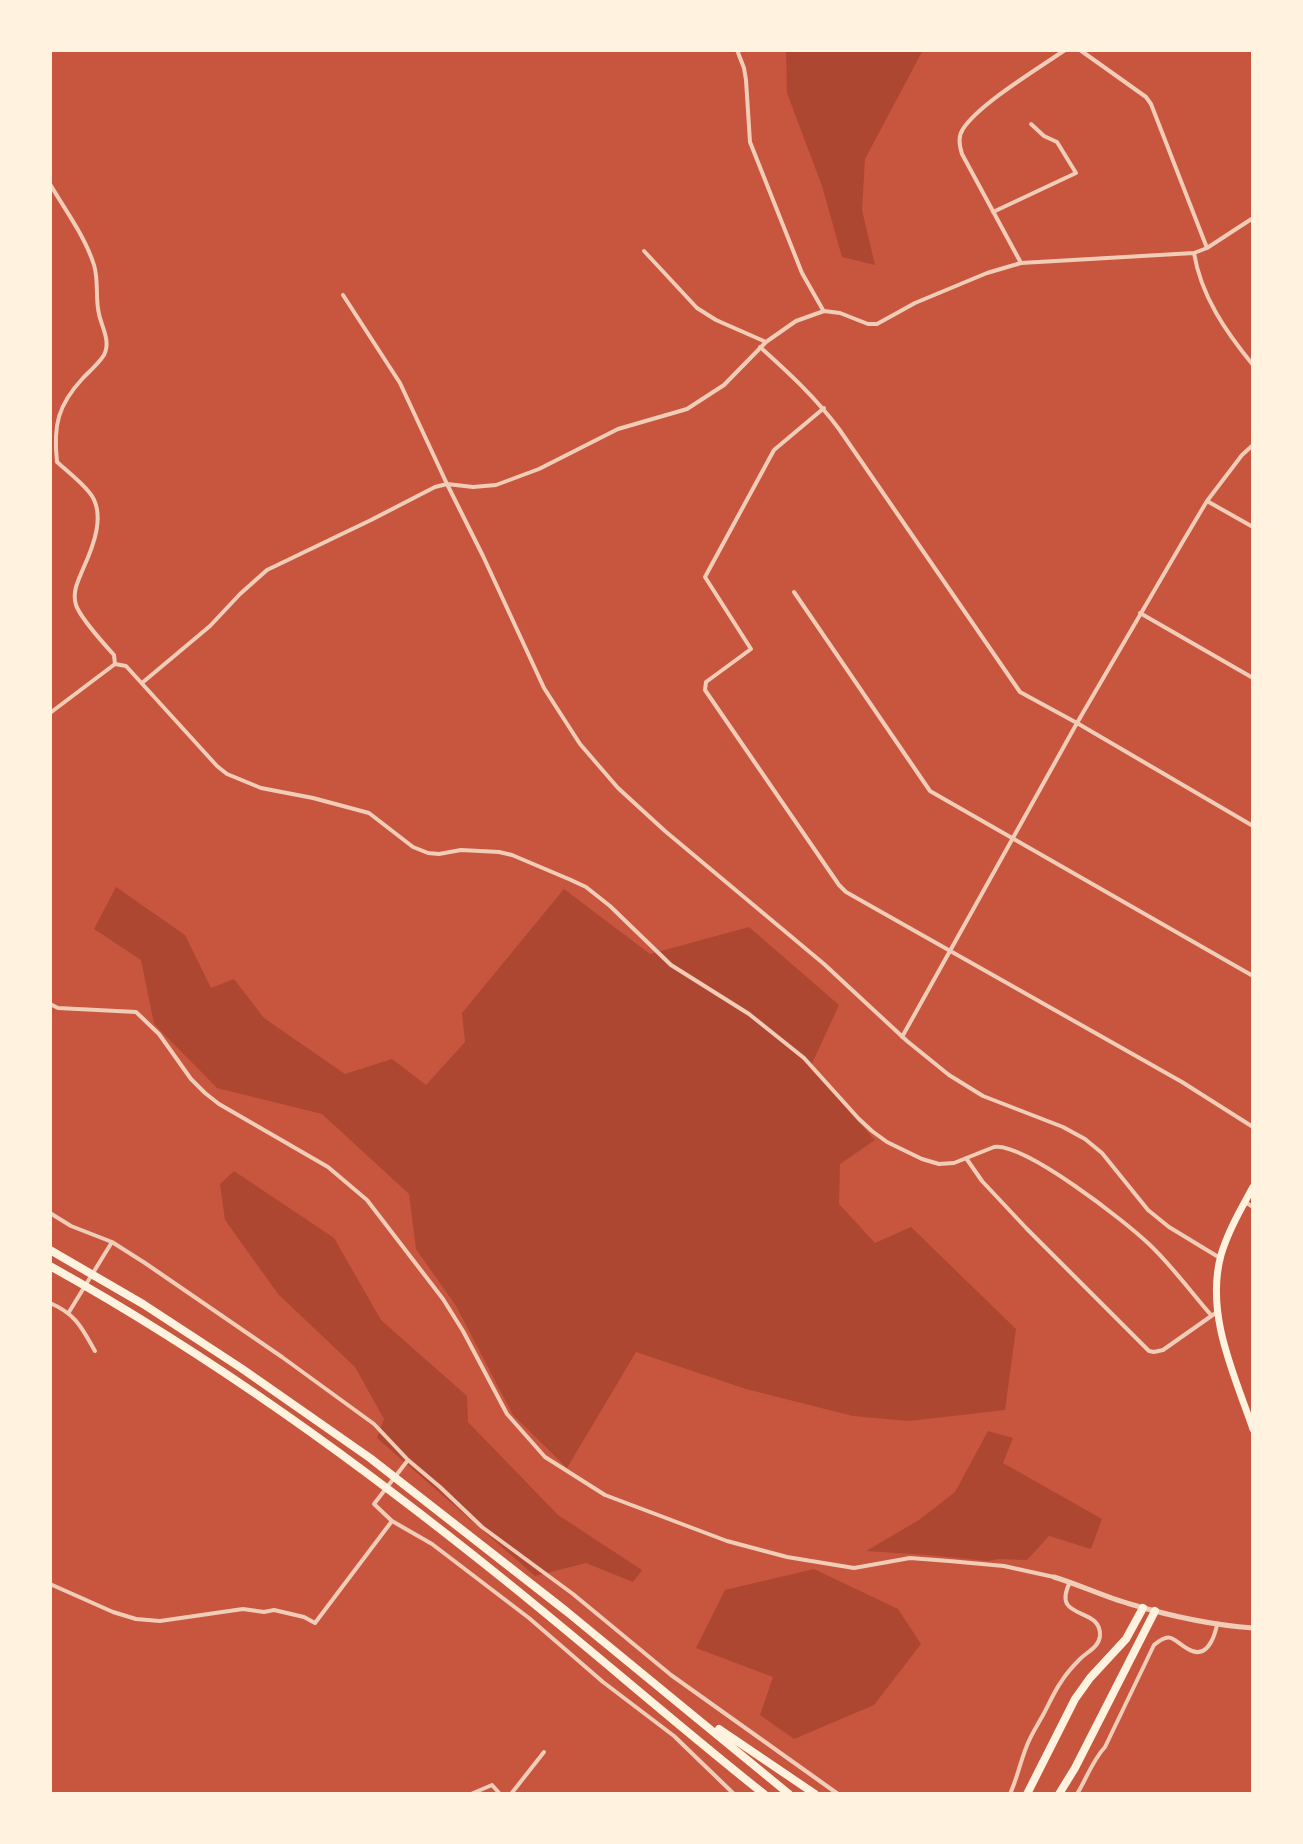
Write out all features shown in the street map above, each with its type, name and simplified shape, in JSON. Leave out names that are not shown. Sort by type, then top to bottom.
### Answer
[{"type":"highway","points":[[50,1250],[96,1275],[192,1336],[370,1458],[682,1704],[789,1794]]},
{"type":"highway","points":[[50,1266],[215,1367],[336,1450],[506,1581],[762,1794]]},
{"type":"highway","points":[[1027,1794],[1075,1699],[1126,1639],[1143,1608]]},
{"type":"highway","points":[[1059,1794],[1155,1611]]},
{"type":"highway","points":[[682,1704],[815,1794]]},
{"type":"main road","points":[[1253,1187],[1228,1234],[1220,1258],[1214,1313],[1253,1429]]},
{"type":"street","points":[[737,50],[746,80],[750,142],[802,273],[824,311]]},
{"type":"street","points":[[1021,263],[962,154],[960,136],[964,127],[985,107],[1065,50]]},
{"type":"street","points":[[1080,50],[1146,97],[1151,104],[1207,248]]},
{"type":"street","points":[[993,212],[1076,173],[1057,142],[1044,136],[1031,124]]},
{"type":"street","points":[[50,184],[86,245],[94,265],[98,311],[108,342],[103,355],[74,388],[57,417],[55,442],[57,462],[91,493],[96,506],[98,523],[91,552],[74,593],[76,608],[114,655],[115,664]]},
{"type":"street","points":[[142,683],[210,626],[267,570],[421,493],[447,484],[473,487],[496,485],[539,469],[618,429],[687,409],[724,385],[760,347],[796,321],[824,311],[877,324],[930,297],[987,273],[1021,263],[1194,253],[1253,218]]},
{"type":"street","points":[[644,251],[697,308],[766,342]]},
{"type":"street","points":[[1194,253],[1198,275],[1212,307],[1253,365]]},
{"type":"street","points":[[343,295],[400,383],[544,688],[580,744],[618,788],[949,1075],[983,1096],[1063,1127],[1085,1139],[1102,1153],[1148,1210],[1169,1227],[1220,1258]]},
{"type":"street","points":[[760,347],[824,408],[1020,692],[1253,826]]},
{"type":"street","points":[[824,408],[774,450],[705,577],[751,649],[706,682],[705,690],[846,892],[1182,1082],[1253,1127]]},
{"type":"street","points":[[902,1037],[1140,613],[1207,501],[1253,445]]},
{"type":"street","points":[[1207,501],[1253,527]]},
{"type":"street","points":[[794,592],[930,791],[1253,976]]},
{"type":"street","points":[[1140,613],[1253,678]]},
{"type":"street","points":[[50,713],[115,664],[126,666],[217,766],[243,782],[369,813],[413,847],[428,853],[461,850],[499,852],[586,887],[624,918],[671,965],[749,1014],[804,1058],[872,1131],[902,1150],[939,1164],[954,1163],[983,1150],[1001,1146],[1018,1151],[1096,1200],[1149,1244],[1214,1313],[1163,1350],[1149,1351],[1027,1229],[982,1181],[966,1158]]},
{"type":"street","points":[[50,1004],[58,1008],[136,1012],[159,1034],[191,1079],[219,1104],[328,1167],[367,1200],[443,1299],[507,1414],[545,1457],[605,1495],[727,1541],[787,1557],[854,1568],[910,1558],[1004,1566],[1054,1577],[1155,1611],[1217,1625],[1253,1628]]},
{"type":"street","points":[[1245,1202],[1253,1207]]},
{"type":"street","points":[[50,1213],[71,1226],[112,1242],[186,1290],[374,1424],[408,1460],[482,1527],[573,1594],[671,1675],[838,1794]]},
{"type":"street","points":[[69,1312],[112,1242]]},
{"type":"street","points":[[50,1303],[69,1312],[95,1351]]},
{"type":"street","points":[[408,1460],[374,1504],[392,1521],[425,1539],[529,1618],[603,1682],[674,1736],[734,1794]]},
{"type":"street","points":[[50,1584],[136,1619],[160,1621],[243,1609],[274,1610],[315,1623],[392,1521]]},
{"type":"street","points":[[1010,1794],[1026,1746],[1059,1684],[1080,1658],[1098,1643],[1100,1637],[1099,1627],[1092,1618],[1075,1612],[1066,1602],[1065,1592],[1070,1582]]},
{"type":"street","points":[[1077,1794],[1094,1758],[1105,1747],[1111,1728],[1154,1645],[1162,1639],[1173,1638],[1189,1650],[1201,1651],[1211,1644],[1217,1625]]},
{"type":"street","points":[[1051,1700],[1059,1703]]},
{"type":"street","points":[[511,1794],[544,1752]]},
{"type":"street","points":[[471,1794],[492,1785],[500,1794]]},
{"type":"shaded area","points":[[786,50],[923,50],[865,159],[862,210],[875,265],[842,257],[822,186],[787,93]]},
{"type":"shaded area","points":[[116,887],[185,935],[211,988],[234,979],[264,1018],[345,1074],[392,1059],[426,1085],[465,1042],[462,1013],[564,889],[650,954],[749,927],[839,1005],[810,1068],[875,1140],[840,1164],[839,1204],[875,1243],[911,1227],[1016,1329],[1005,1410],[909,1421],[853,1416],[746,1389],[636,1352],[567,1468],[513,1415],[456,1306],[416,1249],[409,1194],[322,1114],[217,1088],[154,1024],[141,960],[94,929]]},
{"type":"shaded area","points":[[234,1171],[334,1238],[381,1320],[467,1396],[468,1422],[558,1515],[642,1570],[633,1582],[586,1563],[535,1576],[377,1438],[384,1419],[355,1367],[278,1294],[225,1220],[220,1184]]},
{"type":"shaded area","points":[[988,1431],[1013,1438],[1003,1463],[1102,1519],[1091,1549],[1049,1536],[1027,1560],[988,1561],[866,1551],[919,1520],[955,1492]]},
{"type":"shaded area","points":[[814,1569],[898,1609],[921,1644],[874,1705],[794,1739],[760,1715],[773,1677],[696,1648],[725,1590]]}]
